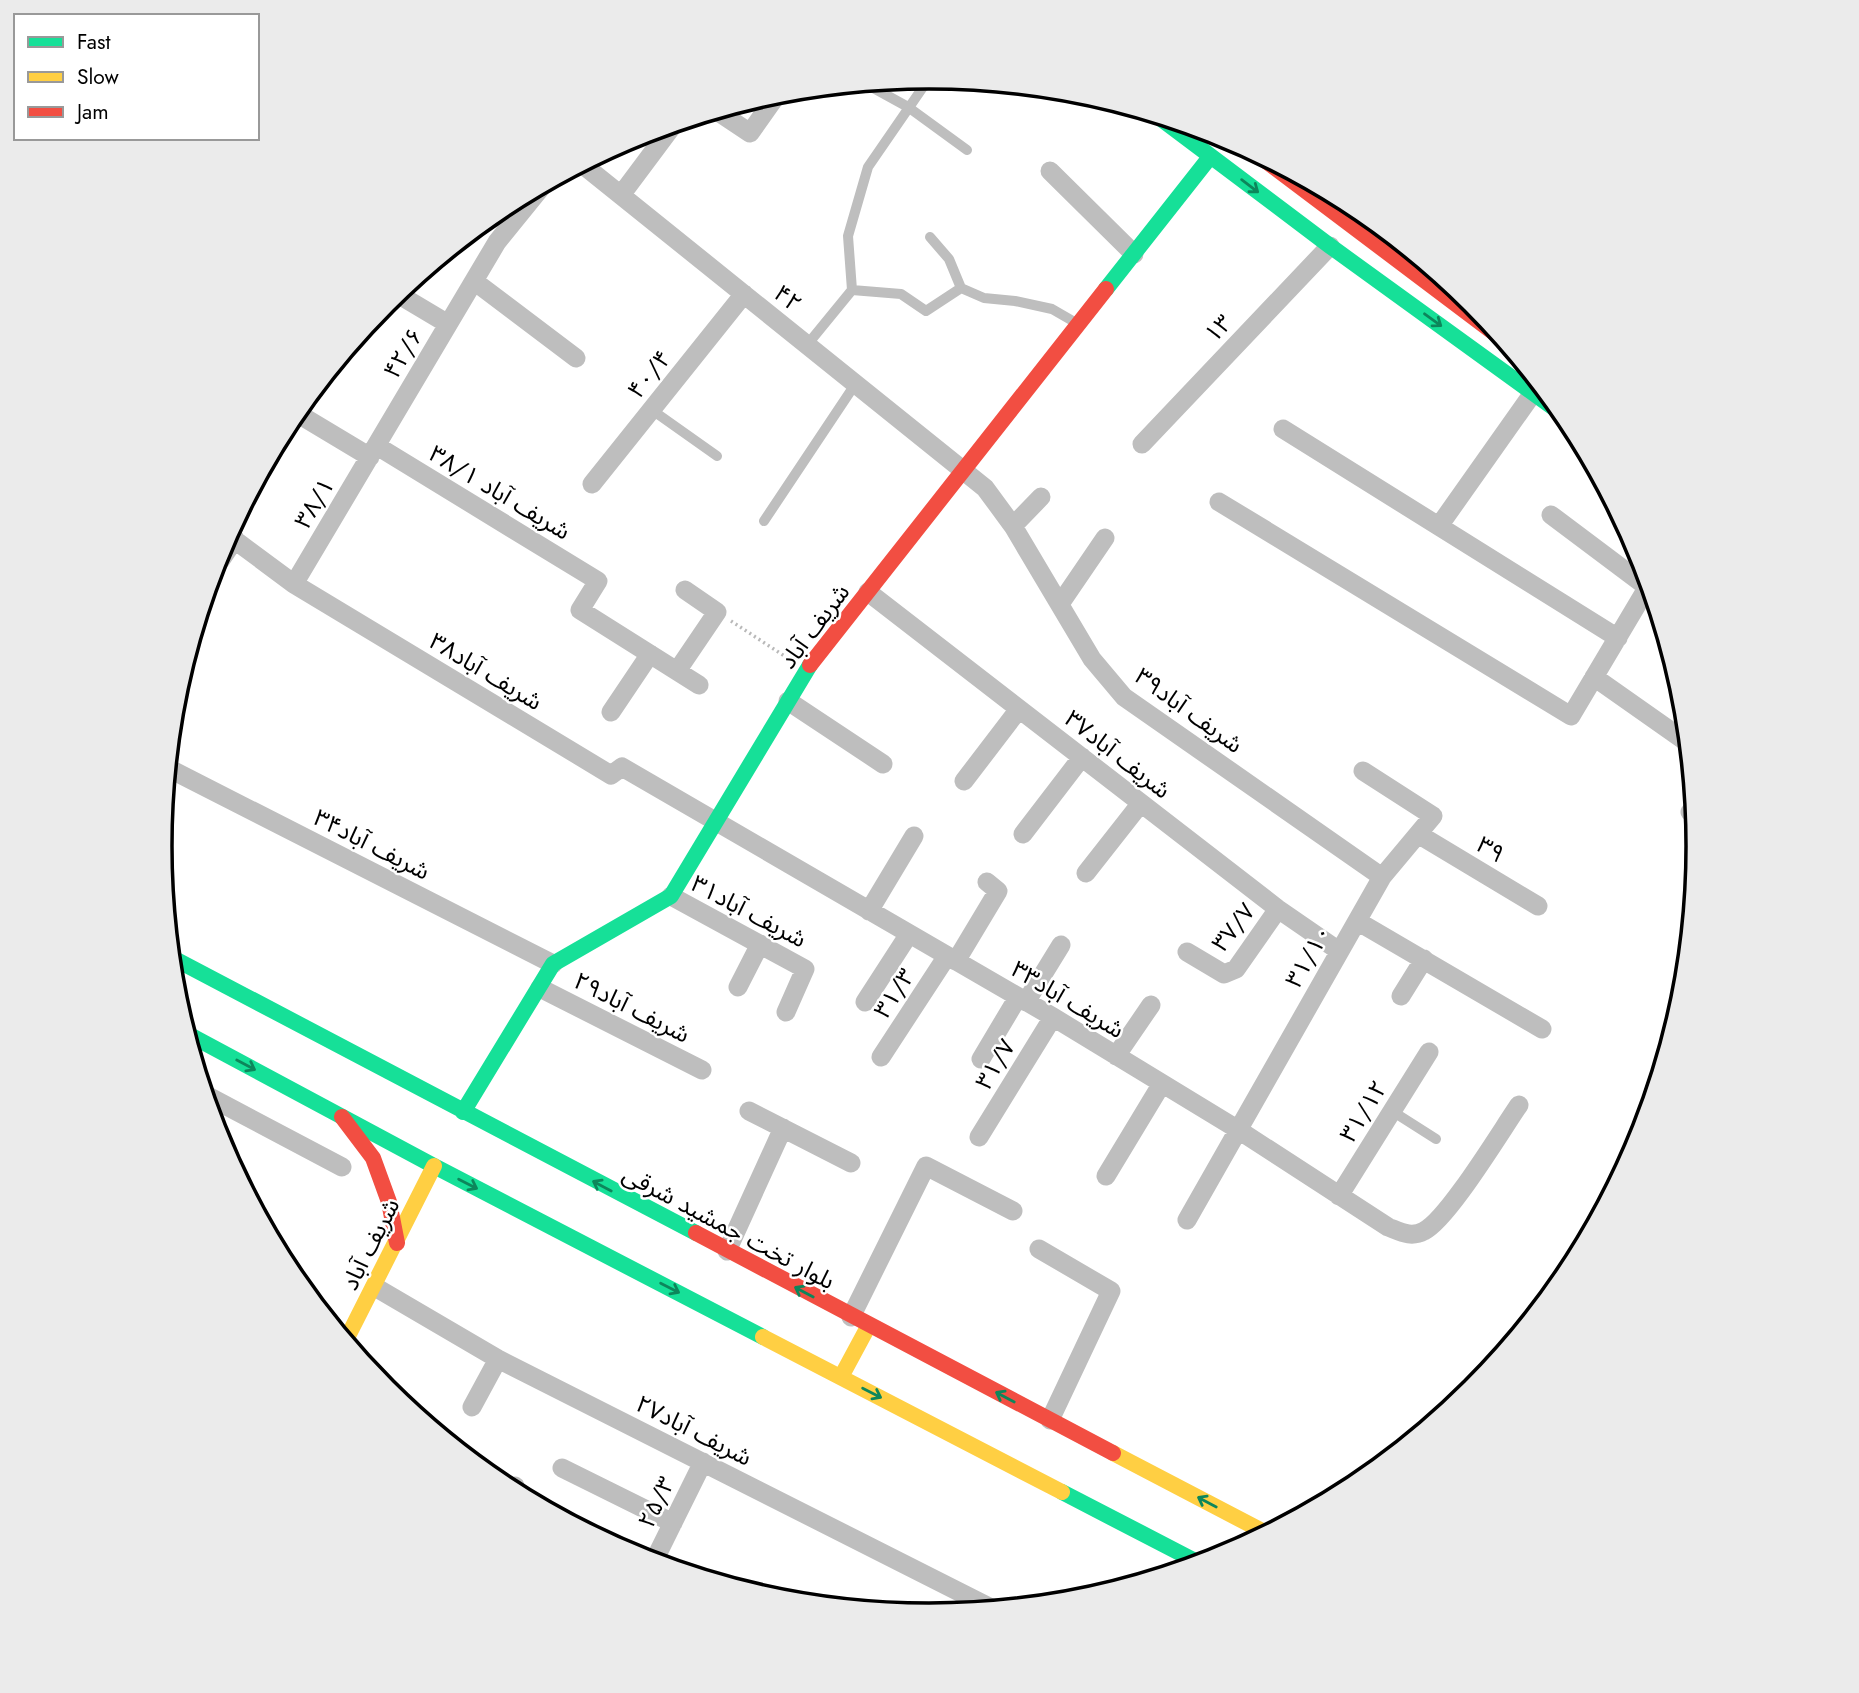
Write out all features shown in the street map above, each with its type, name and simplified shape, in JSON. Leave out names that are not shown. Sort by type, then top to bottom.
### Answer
[{"type":"main road","points":[[1175,130],[1537,396]]},
{"type":"main road","name":"شریف آباد","points":[[553,964],[671,896],[807,671],[1210,157]]},
{"type":"main road","points":[[1301,187],[1461,307]]},
{"type":"main road","name":"بلوار تخت جمشید شرقی","points":[[182,963],[1258,1529]]},
{"type":"main road","points":[[463,1112],[553,964]]},
{"type":"main road","points":[[197,1038],[434,1166],[1189,1558]]},
{"type":"main road","points":[[341,1115],[373,1157],[389,1202],[397,1243]]},
{"type":"main road","name":"شریف آباد","points":[[350,1333],[434,1166]]},
{"type":"main road","points":[[841,1377],[860,1321]]},
{"type":"street","points":[[726,117],[750,134],[769,107]]},
{"type":"street","points":[[621,195],[664,138]]},
{"type":"street","name":"۴۲","points":[[590,170],[964,470]]},
{"type":"street","points":[[1050,171],[1134,254]]},
{"type":"street","name":"۴۲/۶","points":[[373,452],[497,242],[526,207]]},
{"type":"street","name":"۱۳","points":[[1142,444],[1330,246]]},
{"type":"street","points":[[474,281],[576,358]]},
{"type":"street","name":"۴۰/۴","points":[[592,484],[744,294]]},
{"type":"street","points":[[406,299],[448,324]]},
{"type":"street","points":[[1438,526],[1533,393]]},
{"type":"street","name":"۳۸/۱ شریف آباد","points":[[306,418],[373,452],[598,581],[580,610],[650,654]]},
{"type":"street","points":[[1283,429],[1618,638]]},
{"type":"street","name":"۳۸/۱","points":[[294,584],[373,452]]},
{"type":"street","name":"شریف آباد۳۹","points":[[964,470],[985,488],[1013,526],[1092,659],[1124,697],[1382,877]]},
{"type":"street","points":[[1013,526],[1041,497]]},
{"type":"street","points":[[1219,502],[1571,716],[1644,594]]},
{"type":"street","points":[[1551,515],[1636,576]]},
{"type":"street","points":[[1060,604],[1105,538]]},
{"type":"street","name":"شریف آباد۳۸","points":[[237,541],[294,584],[611,775],[622,767],[716,822]]},
{"type":"street","points":[[677,671],[717,612],[685,590]]},
{"type":"street","name":"شریف آباد۳۷","points":[[868,592],[1279,909],[1339,951]]},
{"type":"street","points":[[611,712],[650,654],[699,685]]},
{"type":"street","points":[[1594,677],[1678,736]]},
{"type":"street","points":[[788,701],[883,764]]},
{"type":"street","points":[[964,781],[1019,709]]},
{"type":"street","points":[[1023,834],[1082,757]]},
{"type":"street","name":"۳۱/۱۰","points":[[1187,1220],[1382,877],[1433,816],[1363,771]]},
{"type":"street","name":"شریف آباد۳۴","points":[[177,772],[553,964]]},
{"type":"street","points":[[1086,873],[1141,803]]},
{"type":"street","name":"شریف آباد۳۳","points":[[716,822],[1053,1017],[1237,1129],[1388,1227],[1409,1235],[1425,1231],[1446,1211],[1519,1105]]},
{"type":"street","name":"۳۹","points":[[1418,834],[1538,906]]},
{"type":"street","points":[[869,911],[914,836]]},
{"type":"street","name":"۳۱/۳","points":[[881,1057],[998,891],[987,882]]},
{"type":"street","name":"شریف آباد۳۱","points":[[671,896],[805,969],[786,1012]]},
{"type":"street","name":"۳۷/۷","points":[[1187,953],[1224,974],[1236,969],[1279,909]]},
{"type":"street","points":[[1357,921],[1542,1029]]},
{"type":"street","points":[[865,1002],[909,934]]},
{"type":"street","points":[[738,987],[760,944]]},
{"type":"street","points":[[981,1059],[1061,945]]},
{"type":"street","points":[[1401,996],[1424,959]]},
{"type":"street","name":"شریف آباد۲۹","points":[[540,988],[702,1070]]},
{"type":"street","points":[[1116,1056],[1151,1005]]},
{"type":"street","name":"۳۱/۷","points":[[979,1138],[1053,1017]]},
{"type":"street","name":"۳۱/۱۲","points":[[1339,1196],[1429,1052]]},
{"type":"street","points":[[1106,1176],[1161,1084]]},
{"type":"street","points":[[216,1100],[342,1167]]},
{"type":"street","points":[[749,1111],[851,1163]]},
{"type":"street","points":[[727,1251],[783,1128]]},
{"type":"street","points":[[860,1321],[926,1166],[1013,1211]]},
{"type":"street","points":[[1039,1249],[1111,1291],[1050,1420]]},
{"type":"street","name":"شریف آباد۲۷","points":[[375,1287],[498,1359],[981,1602]]},
{"type":"street","points":[[472,1408],[498,1359]]},
{"type":"street","name":"۲۵/۳","points":[[658,1553],[703,1462]]},
{"type":"street","points":[[562,1468],[673,1523]]},
{"type":"lane","points":[[807,345],[852,290],[848,236],[868,167],[921,89]]},
{"type":"lane","points":[[879,91],[908,107],[967,150]]},
{"type":"lane","points":[[930,237],[949,259],[961,288],[984,298],[1052,309],[1079,324]]},
{"type":"lane","points":[[852,290],[901,294],[926,311],[961,288]]},
{"type":"lane","points":[[764,521],[856,383]]},
{"type":"lane","points":[[652,410],[717,456]]},
{"type":"lane","points":[[1392,1111],[1436,1139]]},
{"type":"path","points":[[717,612],[807,671]]},
{"type":"traffic: fast","points":[[1176,130],[1537,396]]},
{"type":"traffic: fast","points":[[1106,289],[1210,157]]},
{"type":"traffic: fast","points":[[463,1112],[553,964],[671,896],[810,665]]},
{"type":"traffic: fast","points":[[182,963],[696,1233]]},
{"type":"traffic: fast","points":[[197,1039],[763,1337]]},
{"type":"traffic: fast","points":[[1062,1492],[1189,1558]]},
{"type":"traffic: slow","points":[[350,1333],[434,1166]]},
{"type":"traffic: slow","points":[[841,1377],[869,1325]]},
{"type":"traffic: slow","points":[[763,1337],[1062,1492]]},
{"type":"traffic: slow","points":[[1113,1453],[1258,1529]]},
{"type":"traffic: jam","points":[[1300,187],[1464,310]]},
{"type":"traffic: jam","points":[[810,665],[1106,289]]},
{"type":"traffic: jam","points":[[342,1117],[373,1158],[389,1202],[397,1243]]},
{"type":"traffic: jam","points":[[696,1233],[1113,1453]]}]
